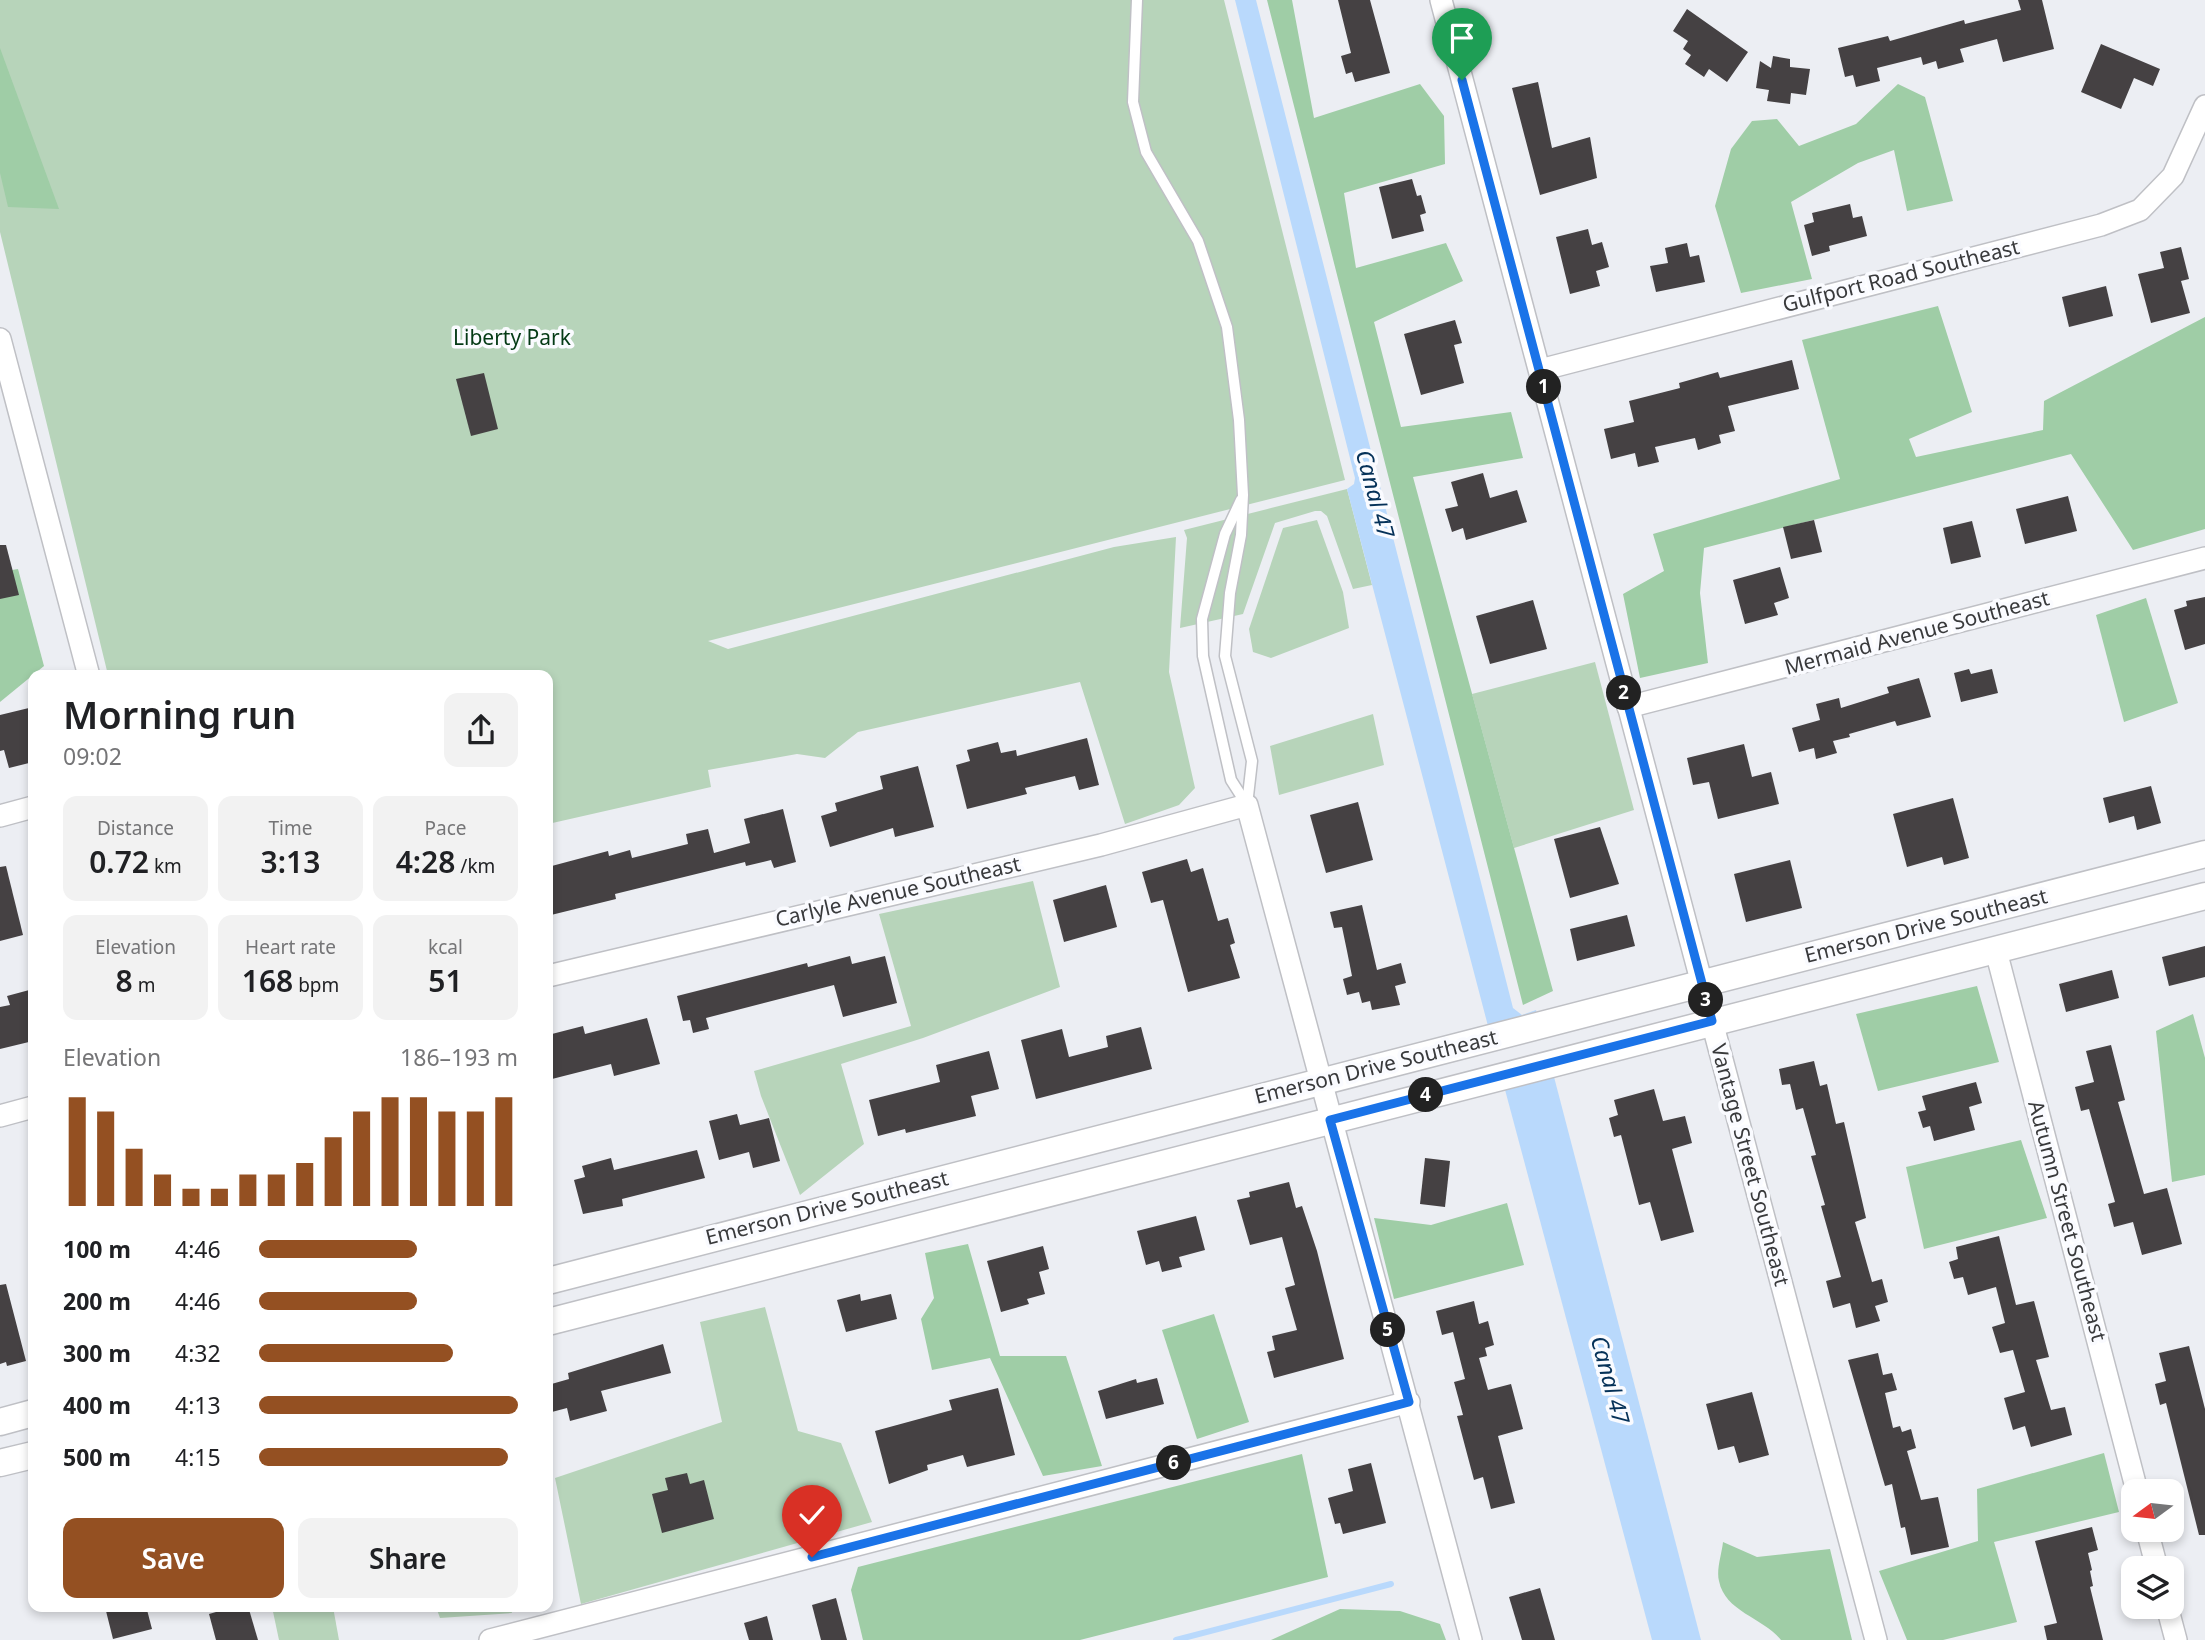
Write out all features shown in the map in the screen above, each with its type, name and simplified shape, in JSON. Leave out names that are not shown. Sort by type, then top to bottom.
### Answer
[{"type":"street","name":"Vantage Street Southeast","points":[[1441,0],[1876,1640]]},
{"type":"street","name":"Gulfport Road Southeast","points":[[1540,370],[2101,225],[2140,210],[2173,176],[2205,106]]},
{"type":"street","points":[[0,339],[87,670]]},
{"type":"street","name":"Mermaid Avenue Southeast","points":[[1628,707],[2205,558]]},
{"type":"street","points":[[1247,805],[1471,1640]]},
{"type":"street","name":"Carlyle Avenue Southeast","points":[[553,975],[1101,845],[1247,805]]},
{"type":"street","points":[[0,816],[28,808]]},
{"type":"street","name":"Emerson Drive Southeast","points":[[553,1280],[1702,982],[2205,855]]},
{"type":"street","name":"Emerson Drive Southeast","points":[[553,1321],[2205,896]]},
{"type":"street","name":"Autumn Street Southeast","points":[[1996,951],[2134,1479]]},
{"type":"street","points":[[0,1116],[28,1108]]},
{"type":"street","points":[[490,1640],[1409,1402]]},
{"type":"street","points":[[0,1422],[28,1414]]},
{"type":"street","points":[[0,1463],[28,1456]]},
{"type":"street","points":[[2170,1619],[2176,1640]]},
{"type":"lane","points":[[1137,0],[1133,102],[1146,152],[1198,240],[1227,327],[1239,420],[1243,495],[1241,535],[1230,593],[1226,656],[1252,761],[1247,805]]},
{"type":"lane","points":[[1243,495],[1225,534],[1202,619],[1203,656],[1231,780],[1247,805]]},
{"type":"green space","name":"Liberty Park","points":[[0,0],[1224,0],[1345,480],[708,641],[728,649],[1114,547],[1176,537],[1169,672],[1195,788],[1179,805],[1125,824],[1080,682],[858,732],[825,758],[797,754],[708,770],[711,787],[553,823],[553,670],[107,670],[0,232]]},
{"type":"green space","points":[[1267,0],[1292,0],[1314,118],[1420,84],[1444,116],[1445,164],[1344,193],[1356,268],[1446,243],[1463,281],[1374,322],[1401,427],[1511,412],[1523,458],[1413,477],[1553,991],[1523,1005]]},
{"type":"green space","points":[[0,48],[59,209],[8,207],[0,173]]},
{"type":"green space","points":[[1898,84],[1925,97],[1953,201],[1907,211],[1894,150],[1858,163],[1791,202],[1812,279],[1741,293],[1715,206],[1731,149],[1752,121],[1777,119],[1799,146],[1856,124]]},
{"type":"green space","points":[[1938,306],[1972,412],[1909,439],[1916,457],[2043,430],[2044,401],[2205,317],[2205,529],[2133,550],[2071,454],[1704,548],[1700,593],[1708,663],[1640,678],[1623,594],[1664,571],[1653,534],[1840,479],[1802,340]]},
{"type":"green space","points":[[1347,489],[1372,585],[1353,589],[1327,516],[1321,511],[1315,511],[1275,523],[1243,614],[1180,628],[1187,538],[1184,530]]},
{"type":"green space","points":[[1317,520],[1343,592],[1349,628],[1271,658],[1253,652],[1249,629],[1283,528]]},
{"type":"green space","points":[[18,569],[44,666],[39,670],[28,670],[28,679],[0,702],[0,572]]},
{"type":"green space","points":[[2146,598],[2178,703],[2124,722],[2096,615]]},
{"type":"green space","points":[[1595,662],[1634,810],[1514,848],[1472,694]]},
{"type":"green space","points":[[1373,714],[1384,765],[1279,795],[1270,746]]},
{"type":"green space","points":[[1033,881],[1060,987],[923,1038],[841,1064],[864,1144],[800,1195],[761,1096],[754,1071],[911,1026],[879,914]]},
{"type":"green space","points":[[1977,986],[1999,1062],[1878,1091],[1856,1014]]},
{"type":"green space","points":[[2193,1014],[2205,1058],[2205,1175],[2172,1182],[2156,1031]]},
{"type":"green space","points":[[2021,1140],[2047,1218],[1924,1249],[1906,1167]]},
{"type":"green space","points":[[1507,1203],[1524,1265],[1394,1299],[1374,1218],[1431,1225]]},
{"type":"green space","points":[[968,1244],[1000,1356],[1066,1356],[1102,1466],[1043,1476],[990,1358],[932,1370],[921,1319],[934,1298],[925,1253]]},
{"type":"green space","points":[[765,1307],[798,1431],[841,1443],[872,1522],[581,1604],[555,1478],[722,1422],[700,1322]]},
{"type":"green space","points":[[1214,1314],[1249,1422],[1197,1439],[1162,1330]]},
{"type":"green space","points":[[2104,1453],[2119,1512],[1994,1542],[2017,1622],[1943,1640],[1907,1640],[1879,1571],[1978,1541],[1977,1489]]},
{"type":"green space","points":[[1302,1454],[1328,1577],[1080,1640],[863,1640],[851,1590],[858,1567]]},
{"type":"green space","points":[[1723,1542],[1757,1557],[1830,1549],[1852,1640],[1781,1640],[1774,1632],[1737,1607],[1723,1592],[1718,1577]]},
{"type":"green space","points":[[1340,1609],[1400,1611],[1440,1624],[1446,1640],[1271,1640]]},
{"type":"green space","points":[[273,1612],[334,1612],[339,1640],[279,1640]]},
{"type":"green space","points":[[438,1612],[512,1613],[440,1618]]},
{"type":"water","name":"Canal 47","points":[[1235,0],[1256,0],[1513,1008],[1522,1015],[1536,1010],[1537,1014],[1488,1026],[1347,489],[1354,484],[1355,478]]},
{"type":"water","name":"Canal 47","points":[[1553,1073],[1701,1640],[1652,1640],[1504,1086]]},
{"type":"building","points":[[1338,0],[1370,0],[1390,73],[1355,82],[1352,72],[1346,74],[1341,56],[1351,53]]},
{"type":"building","points":[[2018,0],[2042,0],[2054,49],[2003,62],[1997,39],[1960,49],[1964,62],[1938,69],[1936,61],[1923,65],[1921,57],[1877,68],[1880,81],[1856,87],[1853,75],[1845,77],[1838,48],[1888,36],[1890,41],[1964,20],[1965,24],[2021,10]]},
{"type":"building","points":[[1687,9],[1748,52],[1727,82],[1709,69],[1704,77],[1685,64],[1691,55],[1683,49],[1688,41],[1673,31]]},
{"type":"building","points":[[2101,44],[2160,69],[2153,86],[2134,78],[2121,109],[2081,92]]},
{"type":"building","points":[[1773,56],[1790,59],[1790,67],[1810,69],[1806,95],[1791,93],[1790,104],[1767,101],[1769,90],[1756,88],[1760,61],[1771,68]]},
{"type":"building","points":[[1538,82],[1552,148],[1590,137],[1597,178],[1540,195],[1512,88]]},
{"type":"building","points":[[1412,179],[1417,196],[1421,195],[1426,213],[1420,215],[1424,231],[1392,239],[1379,187]]},
{"type":"building","points":[[1850,204],[1853,218],[1862,216],[1867,236],[1829,246],[1830,251],[1812,256],[1804,225],[1814,222],[1812,213]]},
{"type":"building","points":[[1588,229],[1592,245],[1602,242],[1609,267],[1596,271],[1600,286],[1570,294],[1556,237]]},
{"type":"building","points":[[1687,243],[1690,257],[1699,255],[1705,282],[1656,292],[1650,266],[1668,263],[1665,248]]},
{"type":"building","points":[[2181,247],[2189,279],[2181,281],[2190,313],[2151,323],[2138,274],[2164,268],[2160,252]]},
{"type":"building","points":[[2106,286],[2113,316],[2069,327],[2062,297]]},
{"type":"building","points":[[1455,320],[1462,343],[1454,345],[1464,383],[1421,395],[1404,334]]},
{"type":"building","points":[[1792,360],[1799,389],[1728,406],[1735,431],[1719,435],[1721,443],[1698,450],[1695,438],[1655,447],[1659,462],[1638,467],[1635,453],[1611,459],[1604,429],[1634,422],[1629,401],[1680,388],[1679,383],[1718,372],[1720,378]]},
{"type":"building","points":[[484,373],[498,429],[471,436],[456,379]]},
{"type":"building","points":[[1483,473],[1490,498],[1517,490],[1527,522],[1466,540],[1463,528],[1452,532],[1445,509],[1458,506],[1451,482]]},
{"type":"building","points":[[2068,496],[2077,531],[2025,544],[2016,509]]},
{"type":"building","points":[[1814,520],[1822,552],[1791,559],[1783,527]]},
{"type":"building","points":[[1972,521],[1981,557],[1951,564],[1943,528]]},
{"type":"building","points":[[0,545],[6,545],[19,595],[0,599]]},
{"type":"building","points":[[1780,567],[1789,598],[1774,603],[1778,615],[1745,624],[1733,580]]},
{"type":"building","points":[[2205,597],[2205,644],[2185,650],[2174,610],[2187,606],[2186,601]]},
{"type":"building","points":[[1533,600],[1547,649],[1490,664],[1476,616]]},
{"type":"building","points":[[1969,669],[1971,674],[1992,669],[1998,693],[1961,702],[1954,673]]},
{"type":"building","points":[[1919,678],[1931,717],[1897,726],[1895,721],[1849,734],[1850,737],[1833,741],[1837,753],[1816,759],[1814,748],[1799,752],[1792,728],[1820,720],[1816,704],[1839,698],[1841,708],[1889,693],[1887,687]]},
{"type":"building","points":[[28,708],[28,763],[9,768],[4,750],[0,751],[0,715]]},
{"type":"building","points":[[1087,738],[1099,785],[1079,790],[1075,776],[1025,788],[1027,794],[967,809],[956,765],[970,761],[967,750],[998,742],[1001,753],[1016,750],[1017,756]]},
{"type":"building","points":[[1744,744],[1752,777],[1771,772],[1779,804],[1718,819],[1709,782],[1693,785],[1687,758]]},
{"type":"building","points":[[918,766],[934,827],[895,837],[893,828],[830,847],[821,816],[837,811],[835,803],[883,789],[880,776]]},
{"type":"building","points":[[2151,786],[2161,823],[2137,830],[2134,816],[2109,823],[2103,798]]},
{"type":"building","points":[[1953,798],[1969,858],[1944,865],[1942,857],[1907,867],[1893,814]]},
{"type":"building","points":[[1358,802],[1373,860],[1326,873],[1310,815]]},
{"type":"building","points":[[783,809],[796,862],[774,868],[771,860],[746,866],[745,862],[615,894],[616,899],[553,915],[553,866],[608,851],[609,856],[630,850],[632,858],[688,844],[686,834],[708,829],[714,853],[750,843],[744,819]]},
{"type":"building","points":[[1600,827],[1619,884],[1570,898],[1554,839]]},
{"type":"building","points":[[1187,859],[1191,872],[1203,868],[1218,921],[1228,918],[1235,943],[1230,945],[1240,978],[1188,992],[1163,900],[1151,903],[1142,872]]},
{"type":"building","points":[[1790,860],[1802,908],[1746,922],[1734,874]]},
{"type":"building","points":[[6,866],[23,935],[0,941],[0,867]]},
{"type":"building","points":[[1106,885],[1117,927],[1064,942],[1053,900]]},
{"type":"building","points":[[1362,905],[1377,970],[1401,963],[1406,983],[1395,986],[1400,1005],[1372,1010],[1370,1001],[1362,1003],[1359,992],[1347,995],[1343,979],[1352,976],[1347,951],[1342,927],[1334,928],[1330,912]]},
{"type":"building","points":[[1627,915],[1635,946],[1577,961],[1570,929]]},
{"type":"building","points":[[2205,946],[2205,977],[2169,986],[2162,957]]},
{"type":"building","points":[[850,956],[852,964],[885,956],[897,1003],[843,1017],[834,985],[706,1018],[709,1029],[693,1033],[690,1020],[683,1021],[677,996],[807,963],[808,967]]},
{"type":"building","points":[[2112,970],[2119,998],[2066,1012],[2059,984]]},
{"type":"building","points":[[28,990],[28,1042],[0,1049],[0,1007],[10,1005],[7,996]]},
{"type":"building","points":[[647,1018],[660,1064],[614,1076],[611,1064],[553,1079],[553,1034],[583,1026],[585,1034]]},
{"type":"building","points":[[1141,1027],[1152,1069],[1036,1099],[1021,1040],[1062,1029],[1069,1057],[1108,1047],[1106,1036]]},
{"type":"building","points":[[2111,1045],[2125,1100],[2118,1102],[2144,1194],[2167,1188],[2182,1244],[2142,1255],[2133,1222],[2114,1227],[2108,1204],[2115,1202],[2089,1109],[2081,1111],[2075,1087],[2094,1082],[2086,1051]]},
{"type":"building","points":[[989,1051],[999,1089],[971,1096],[976,1116],[906,1133],[905,1129],[878,1136],[869,1100],[940,1082],[936,1065]]},
{"type":"building","points":[[1814,1061],[1820,1086],[1827,1084],[1836,1124],[1844,1122],[1866,1218],[1855,1222],[1872,1282],[1882,1279],[1888,1302],[1875,1306],[1880,1321],[1856,1328],[1850,1303],[1833,1308],[1826,1281],[1841,1277],[1821,1206],[1825,1205],[1811,1156],[1816,1155],[1803,1108],[1796,1110],[1790,1084],[1782,1085],[1779,1069]]},
{"type":"building","points":[[1976,1082],[1982,1103],[1969,1107],[1975,1130],[1934,1141],[1930,1126],[1923,1128],[1918,1112],[1926,1110],[1922,1096]]},
{"type":"building","points":[[1654,1089],[1663,1121],[1685,1116],[1692,1143],[1672,1149],[1694,1232],[1661,1241],[1650,1202],[1639,1205],[1621,1135],[1614,1137],[1609,1118],[1618,1115],[1614,1100]]},
{"type":"building","points":[[737,1114],[740,1125],[769,1118],[780,1161],[753,1168],[749,1152],[719,1160],[709,1121]]},
{"type":"building","points":[[697,1150],[705,1178],[622,1199],[623,1206],[583,1214],[574,1180],[585,1177],[582,1166],[611,1158],[614,1170]]},
{"type":"building","points":[[1425,1158],[1450,1161],[1445,1207],[1420,1204]]},
{"type":"building","points":[[1289,1182],[1296,1208],[1302,1206],[1317,1251],[1344,1359],[1274,1378],[1267,1352],[1275,1350],[1272,1336],[1297,1330],[1285,1288],[1295,1285],[1282,1237],[1250,1245],[1237,1200],[1250,1197],[1249,1192]]},
{"type":"building","points":[[1196,1216],[1205,1250],[1179,1257],[1182,1267],[1162,1272],[1159,1261],[1146,1265],[1137,1231]]},
{"type":"building","points":[[1999,1236],[2016,1305],[2034,1301],[2049,1357],[2036,1360],[2051,1410],[2065,1407],[2072,1435],[2031,1447],[2025,1426],[2013,1430],[2004,1398],[2025,1392],[2013,1350],[2000,1353],[1992,1327],[2005,1323],[1996,1287],[1968,1295],[1963,1277],[1954,1279],[1949,1262],[1958,1259],[1956,1247]]},
{"type":"building","points":[[1043,1246],[1049,1269],[1039,1272],[1045,1294],[1027,1299],[1029,1304],[1001,1312],[987,1261]]},
{"type":"building","points":[[6,1284],[26,1361],[7,1366],[6,1362],[0,1364],[0,1285]]},
{"type":"building","points":[[860,1294],[861,1301],[891,1294],[897,1319],[846,1332],[837,1300]]},
{"type":"building","points":[[1474,1301],[1479,1324],[1488,1321],[1494,1345],[1485,1348],[1487,1356],[1479,1358],[1488,1390],[1511,1384],[1523,1429],[1498,1436],[1515,1503],[1491,1509],[1483,1477],[1474,1480],[1457,1416],[1463,1415],[1454,1382],[1465,1379],[1453,1332],[1442,1335],[1436,1311]]},
{"type":"building","points":[[663,1344],[671,1373],[601,1391],[607,1411],[570,1421],[567,1408],[553,1412],[553,1384],[569,1379],[568,1373]]},
{"type":"building","points":[[2189,1346],[2205,1409],[2205,1535],[2199,1535],[2166,1403],[2160,1405],[2155,1384],[2166,1381],[2159,1353]]},
{"type":"building","points":[[1878,1353],[1883,1375],[1892,1373],[1897,1390],[1885,1393],[1893,1428],[1900,1426],[1902,1432],[1911,1429],[1916,1448],[1907,1451],[1921,1500],[1938,1497],[1949,1547],[1911,1555],[1905,1527],[1901,1528],[1892,1484],[1885,1486],[1848,1360]]},
{"type":"building","points":[[1157,1378],[1164,1404],[1106,1419],[1098,1391],[1136,1379],[1137,1383]]},
{"type":"building","points":[[998,1388],[1015,1455],[967,1467],[963,1455],[927,1465],[928,1470],[889,1484],[875,1431],[952,1410],[949,1400]]},
{"type":"building","points":[[1752,1392],[1769,1455],[1739,1463],[1734,1446],[1718,1450],[1706,1404]]},
{"type":"building","points":[[1371,1463],[1386,1523],[1343,1534],[1340,1523],[1335,1524],[1328,1498],[1353,1491],[1348,1469]]},
{"type":"building","points":[[687,1473],[690,1484],[704,1480],[714,1519],[662,1533],[652,1494],[668,1490],[665,1478]]},
{"type":"building","points":[[2092,1527],[2098,1550],[2088,1553],[2093,1586],[2090,1587],[2103,1640],[2047,1640],[2044,1626],[2057,1623],[2035,1541]]},
{"type":"building","points":[[1540,1588],[1555,1640],[1522,1640],[1509,1597]]},
{"type":"building","points":[[836,1598],[847,1640],[821,1640],[812,1605]]},
{"type":"building","points":[[106,1612],[148,1612],[152,1629],[113,1639]]},
{"type":"building","points":[[250,1612],[258,1640],[216,1640],[209,1614]]},
{"type":"building","points":[[767,1616],[773,1640],[749,1640],[744,1623]]},
{"type":"waterway","points":[[1176,1640],[1391,1584]]},
{"type":"route","points":[[812,1557],[1409,1402],[1330,1120],[1712,1021],[1462,80]]}]
